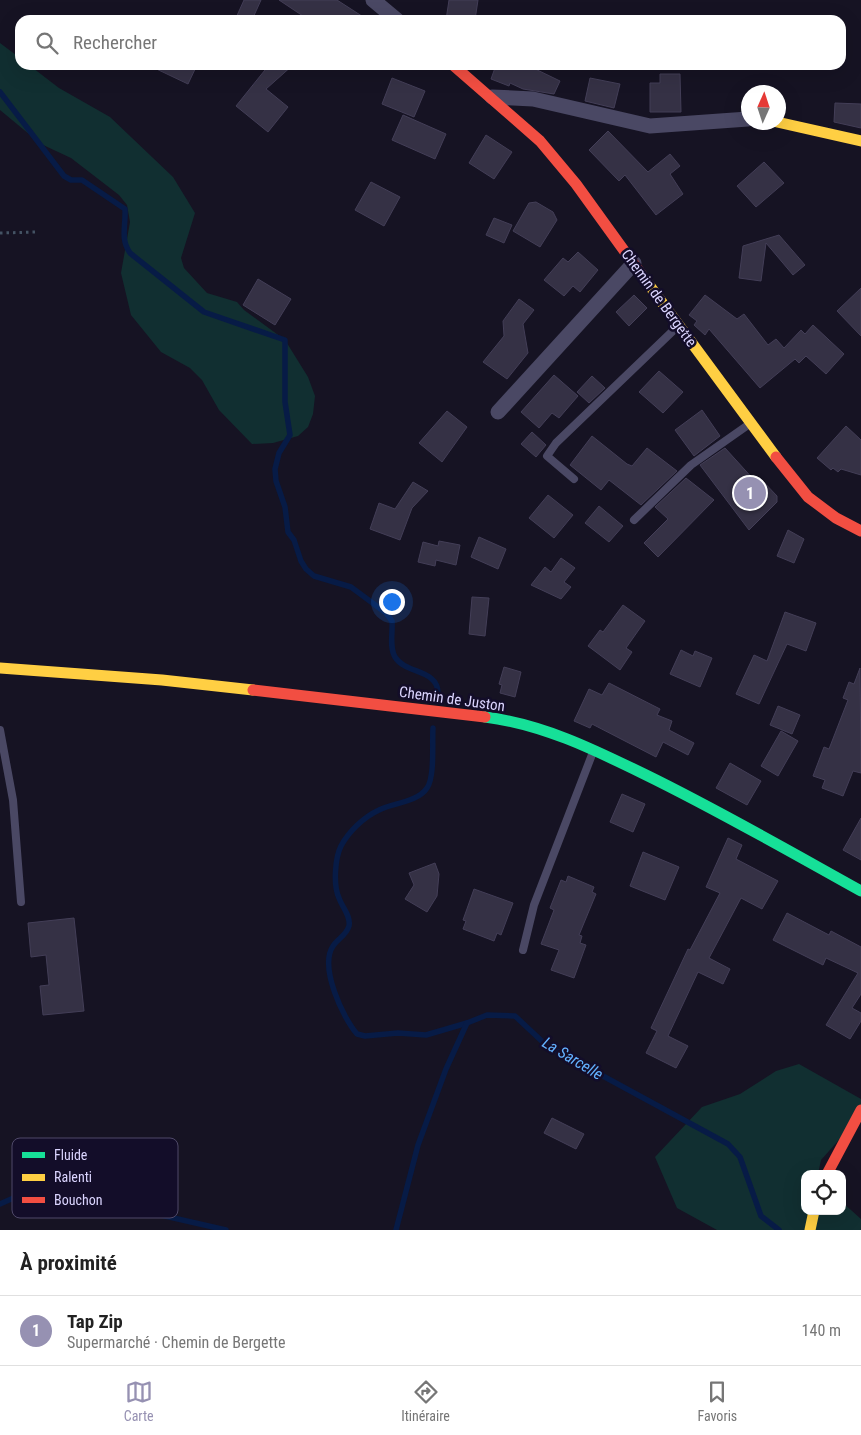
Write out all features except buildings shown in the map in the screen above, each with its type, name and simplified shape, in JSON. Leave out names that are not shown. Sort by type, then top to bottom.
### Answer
[{"type":"street","points":[[373,0],[392,15]]},
{"type":"street","name":"Chemin de Bergette","points":[[458,70],[492,97],[540,141],[576,184],[750,424],[808,498],[836,518],[861,531]]},
{"type":"street","points":[[492,97],[533,99],[650,126],[741,120]]},
{"type":"street","points":[[786,124],[861,141]]},
{"type":"street","points":[[498,412],[634,263]]},
{"type":"street","name":"Chemin de Juston","points":[[0,668],[162,680],[493,718],[543,729],[594,750],[705,804],[861,891]]},
{"type":"street","points":[[829,1170],[847,1133],[861,1110]]},
{"type":"street","points":[[810,1230],[813,1215]]},
{"type":"lane","points":[[574,479],[547,456],[556,444],[678,326]]},
{"type":"lane","points":[[634,520],[691,465],[750,424]]},
{"type":"lane","points":[[0,730],[13,800],[21,902]]},
{"type":"lane","points":[[524,950],[534,905],[594,750]]},
{"type":"path","points":[[0,232],[36,232]]},
{"type":"green space","points":[[0,43],[15,54],[15,70],[36,70],[59,88],[110,117],[173,177],[195,213],[181,258],[184,268],[207,293],[237,302],[244,310],[285,340],[308,377],[315,396],[313,414],[308,427],[298,436],[273,443],[252,444],[219,410],[202,380],[190,368],[161,352],[131,315],[121,273],[130,222],[127,205],[119,195],[71,158],[41,144],[0,110]]},
{"type":"green space","points":[[799,1064],[861,1099],[861,1115],[821,1160],[819,1170],[801,1170],[801,1215],[846,1215],[846,1206],[861,1219],[861,1230],[717,1230],[677,1208],[655,1157],[702,1107],[740,1094],[776,1071]]},
{"type":"waterway","points":[[0,92],[64,176],[71,180],[82,180],[125,209],[124,237],[130,253],[204,312],[285,340],[285,402],[290,435],[279,453],[275,469],[276,481],[285,507],[288,532],[294,540],[301,561],[314,576],[351,587],[386,613],[392,621],[392,644],[395,657],[406,666],[433,680],[437,685],[438,693]]},
{"type":"waterway","points":[[433,728],[432,768],[430,783],[427,788],[418,796],[368,816],[357,825],[341,846],[336,864],[335,879],[337,893],[349,919],[349,926],[333,946],[329,955],[329,966],[334,992],[345,1016],[357,1034],[365,1036],[398,1033],[426,1035],[467,1023]]},
{"type":"waterway","name":"La Sarcelle","points":[[396,1230],[418,1145],[446,1069],[467,1023],[487,1015],[515,1016],[546,1045],[728,1144],[740,1157],[761,1216],[779,1230]]},
{"type":"waterway","name":"La Sarcelle","points":[[0,1204],[12,1199]]},
{"type":"waterway","name":"La Sarcelle","points":[[174,1218],[226,1230]]},
{"type":"traffic: fast","points":[[485,717],[527,725],[567,739],[606,756],[699,802],[861,891]]},
{"type":"traffic: slow","points":[[786,124],[861,141]]},
{"type":"traffic: slow","points":[[641,274],[776,457]]},
{"type":"traffic: slow","points":[[0,668],[162,680],[253,690]]},
{"type":"traffic: slow","points":[[810,1230],[813,1215]]},
{"type":"traffic: jam","points":[[459,70],[540,141],[576,184],[641,274]]},
{"type":"traffic: jam","points":[[776,457],[808,497],[836,518],[861,531]]},
{"type":"traffic: jam","points":[[253,690],[485,717]]},
{"type":"traffic: jam","points":[[829,1170],[861,1110]]},
{"type":"place","name":"Tap Zip","points":[[750,493]]}]
